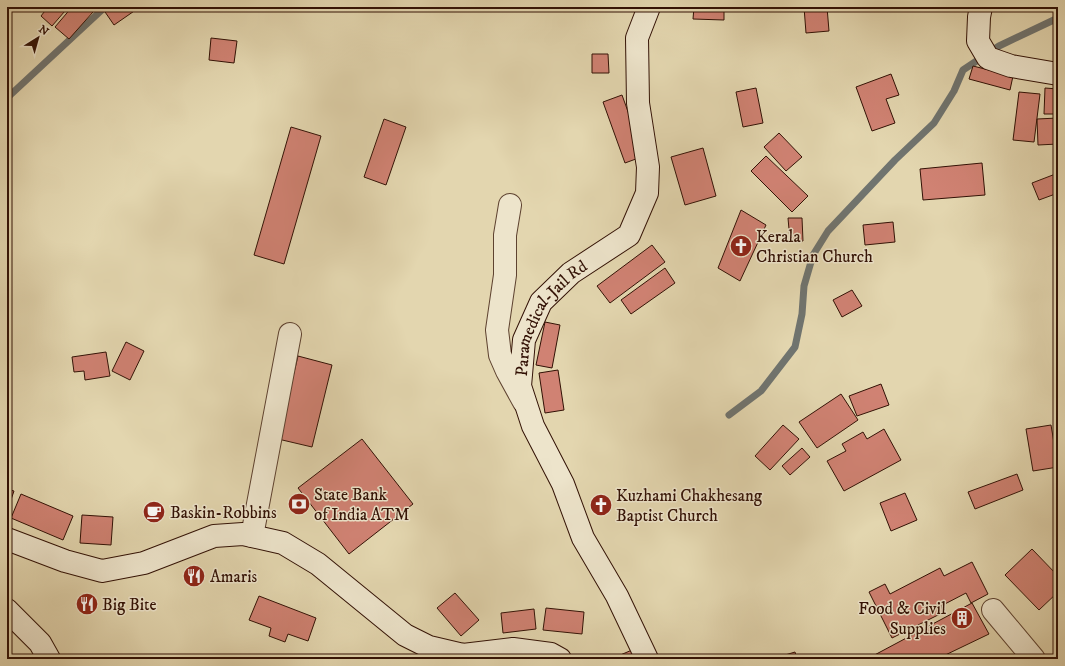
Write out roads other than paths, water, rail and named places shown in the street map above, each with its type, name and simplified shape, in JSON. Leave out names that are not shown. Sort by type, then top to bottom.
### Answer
[{"type":"main road","points":[[981,7],[978,41],[988,58],[1011,66],[1058,74]]},
{"type":"main road","name":"Paramedical-Jail Rd","points":[[647,10],[637,38],[638,96],[648,167],[647,193],[629,235],[571,273],[541,302],[524,340],[520,386],[533,426],[563,484],[584,538],[617,596],[647,659]]},
{"type":"main road","points":[[510,205],[505,235],[505,276],[497,330],[500,355],[527,408]]},
{"type":"main road","points":[[252,536],[290,334]]},
{"type":"main road","points":[[7,539],[65,562],[102,572],[144,563],[214,536],[243,534],[283,543],[318,564],[405,634],[429,648],[462,655],[513,649],[551,654],[560,659]]},
{"type":"main road","points":[[7,610],[40,643],[49,659]]},
{"type":"main road","points":[[993,610],[1034,659]]},
{"type":"waterway","points":[[7,98],[105,7]]},
{"type":"waterway","points":[[729,415],[761,391],[795,347],[802,314],[804,286],[813,255],[828,231],[895,160],[934,123],[954,91],[963,70],[999,46],[1058,18]]},
{"type":"place","name":"Kerala Christian Church","points":[[741,246]]},
{"type":"place","name":"State Bank of India ATM","points":[[299,504]]},
{"type":"place","name":"Kuzhami Chakhesang Baptist Church","points":[[601,505]]},
{"type":"place","name":"Baskin-Robbins","points":[[154,512]]},
{"type":"place","name":"Amaris","points":[[194,576]]},
{"type":"place","name":"Big Bite","points":[[87,604]]},
{"type":"place","name":"Food & Civil Supplies","points":[[962,618]]}]
